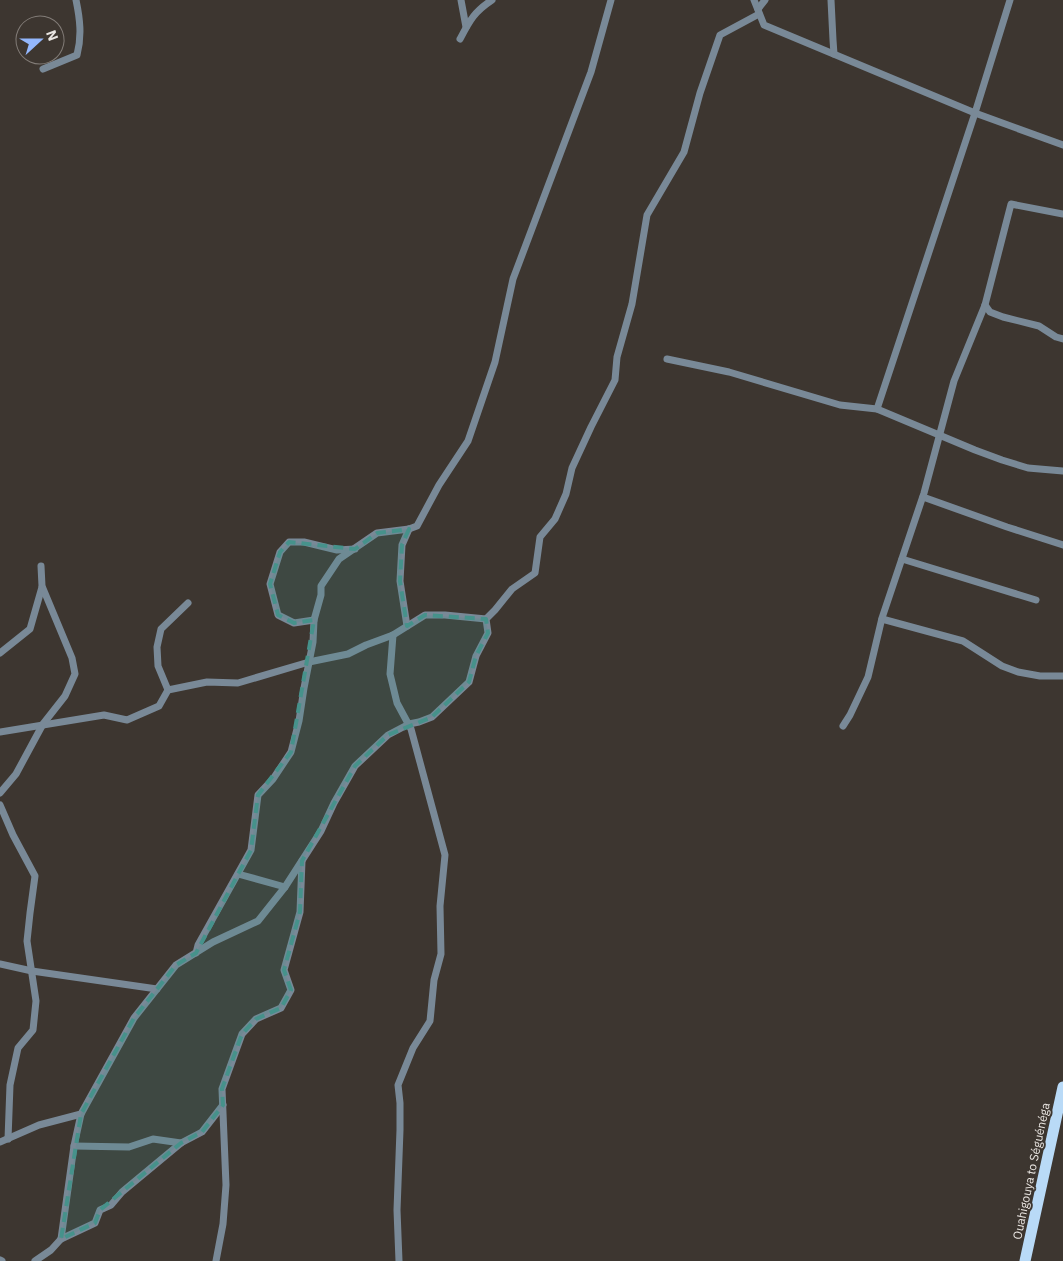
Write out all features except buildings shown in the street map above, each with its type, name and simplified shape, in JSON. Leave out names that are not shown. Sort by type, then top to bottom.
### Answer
[{"type":"main road","name":"Ouahigouya to Séguénéga","points":[[1025,1261],[1063,1087]]},
{"type":"street","points":[[43,69],[77,55],[80,41],[76,0]]},
{"type":"street","points":[[461,0],[466,27]]},
{"type":"street","points":[[460,39],[470,20],[479,9],[492,0]]},
{"type":"street","points":[[196,953],[198,945],[251,850],[258,795],[274,779],[292,752],[313,642],[314,620],[321,595],[320,586],[339,559],[377,533],[409,529],[417,526],[439,484],[468,441],[495,362],[512,279],[590,72],[611,0]]},
{"type":"street","points":[[754,0],[764,25],[975,113],[1063,145]]},
{"type":"street","points":[[0,732],[104,715],[127,720],[159,706],[168,690],[207,682],[238,683],[309,662],[348,654],[393,635],[425,615],[486,618],[512,589],[535,573],[540,537],[555,519],[566,494],[572,468],[615,380],[618,357],[632,304],[647,215],[684,152],[700,92],[720,36],[758,11],[765,0]]},
{"type":"street","points":[[831,0],[834,54]]},
{"type":"street","points":[[877,409],[975,113],[1010,0]]},
{"type":"street","points":[[843,726],[868,677],[882,619],[923,497],[954,381],[985,305],[1012,204],[1063,214]]},
{"type":"street","points":[[985,305],[990,312],[1039,326],[1056,337],[1063,339]]},
{"type":"street","points":[[667,359],[729,372],[840,405],[877,409],[1011,463],[1028,468],[1063,471]]},
{"type":"street","points":[[923,497],[1063,545]]},
{"type":"street","points":[[407,626],[400,581],[402,545],[409,529]]},
{"type":"street","points":[[314,620],[294,623],[278,615],[270,584],[280,552],[289,542],[304,542],[337,550],[355,549]]},
{"type":"street","points":[[902,559],[1036,600]]},
{"type":"street","points":[[0,653],[30,629],[42,586],[41,566]]},
{"type":"street","points":[[0,793],[16,774],[43,724],[65,696],[75,674],[72,658],[42,586]]},
{"type":"street","points":[[168,690],[158,666],[157,647],[161,629],[188,603]]},
{"type":"street","points":[[61,1239],[74,1146],[81,1114],[134,1018],[176,965],[213,942],[258,921],[285,887],[321,831],[355,766],[388,735],[409,724],[432,716],[469,682],[476,656],[488,633],[486,618]]},
{"type":"street","points":[[882,619],[963,641],[1002,666],[1018,672],[1040,676],[1063,676]]},
{"type":"street","points":[[393,635],[390,674],[397,703],[409,724],[446,855],[440,906],[441,954],[434,980],[430,1021],[413,1048],[398,1085],[400,1130],[397,1210],[399,1261]]},
{"type":"street","points":[[0,804],[13,835],[35,876],[28,941],[36,1001],[32,1030],[18,1048],[10,1084],[8,1139]]},
{"type":"street","points":[[216,1261],[223,1224],[226,1185],[222,1089],[242,1034],[256,1019],[281,1008],[291,990],[284,970],[300,912],[302,861]]},
{"type":"street","points":[[238,874],[285,887]]},
{"type":"street","points":[[0,964],[32,971],[157,989]]},
{"type":"street","points":[[36,1261],[51,1250],[61,1239],[96,1223],[100,1210],[111,1205],[122,1192],[181,1143],[202,1132],[223,1104]]},
{"type":"street","points":[[0,1142],[39,1125],[81,1114]]},
{"type":"street","points":[[74,1146],[129,1147],[153,1139],[181,1143]]},
{"type":"highlighted area","points":[[409,529],[402,545],[400,581],[407,626],[425,615],[486,619],[488,633],[476,656],[469,682],[432,717],[388,735],[355,766],[302,861],[300,912],[284,970],[291,990],[281,1008],[256,1019],[242,1034],[222,1089],[223,1105],[202,1132],[181,1143],[100,1210],[95,1223],[61,1239],[81,1114],[134,1018],[176,965],[196,953],[251,850],[258,795],[291,752],[314,620],[294,623],[278,615],[270,584],[280,552],[289,542],[355,549],[377,533]]}]
